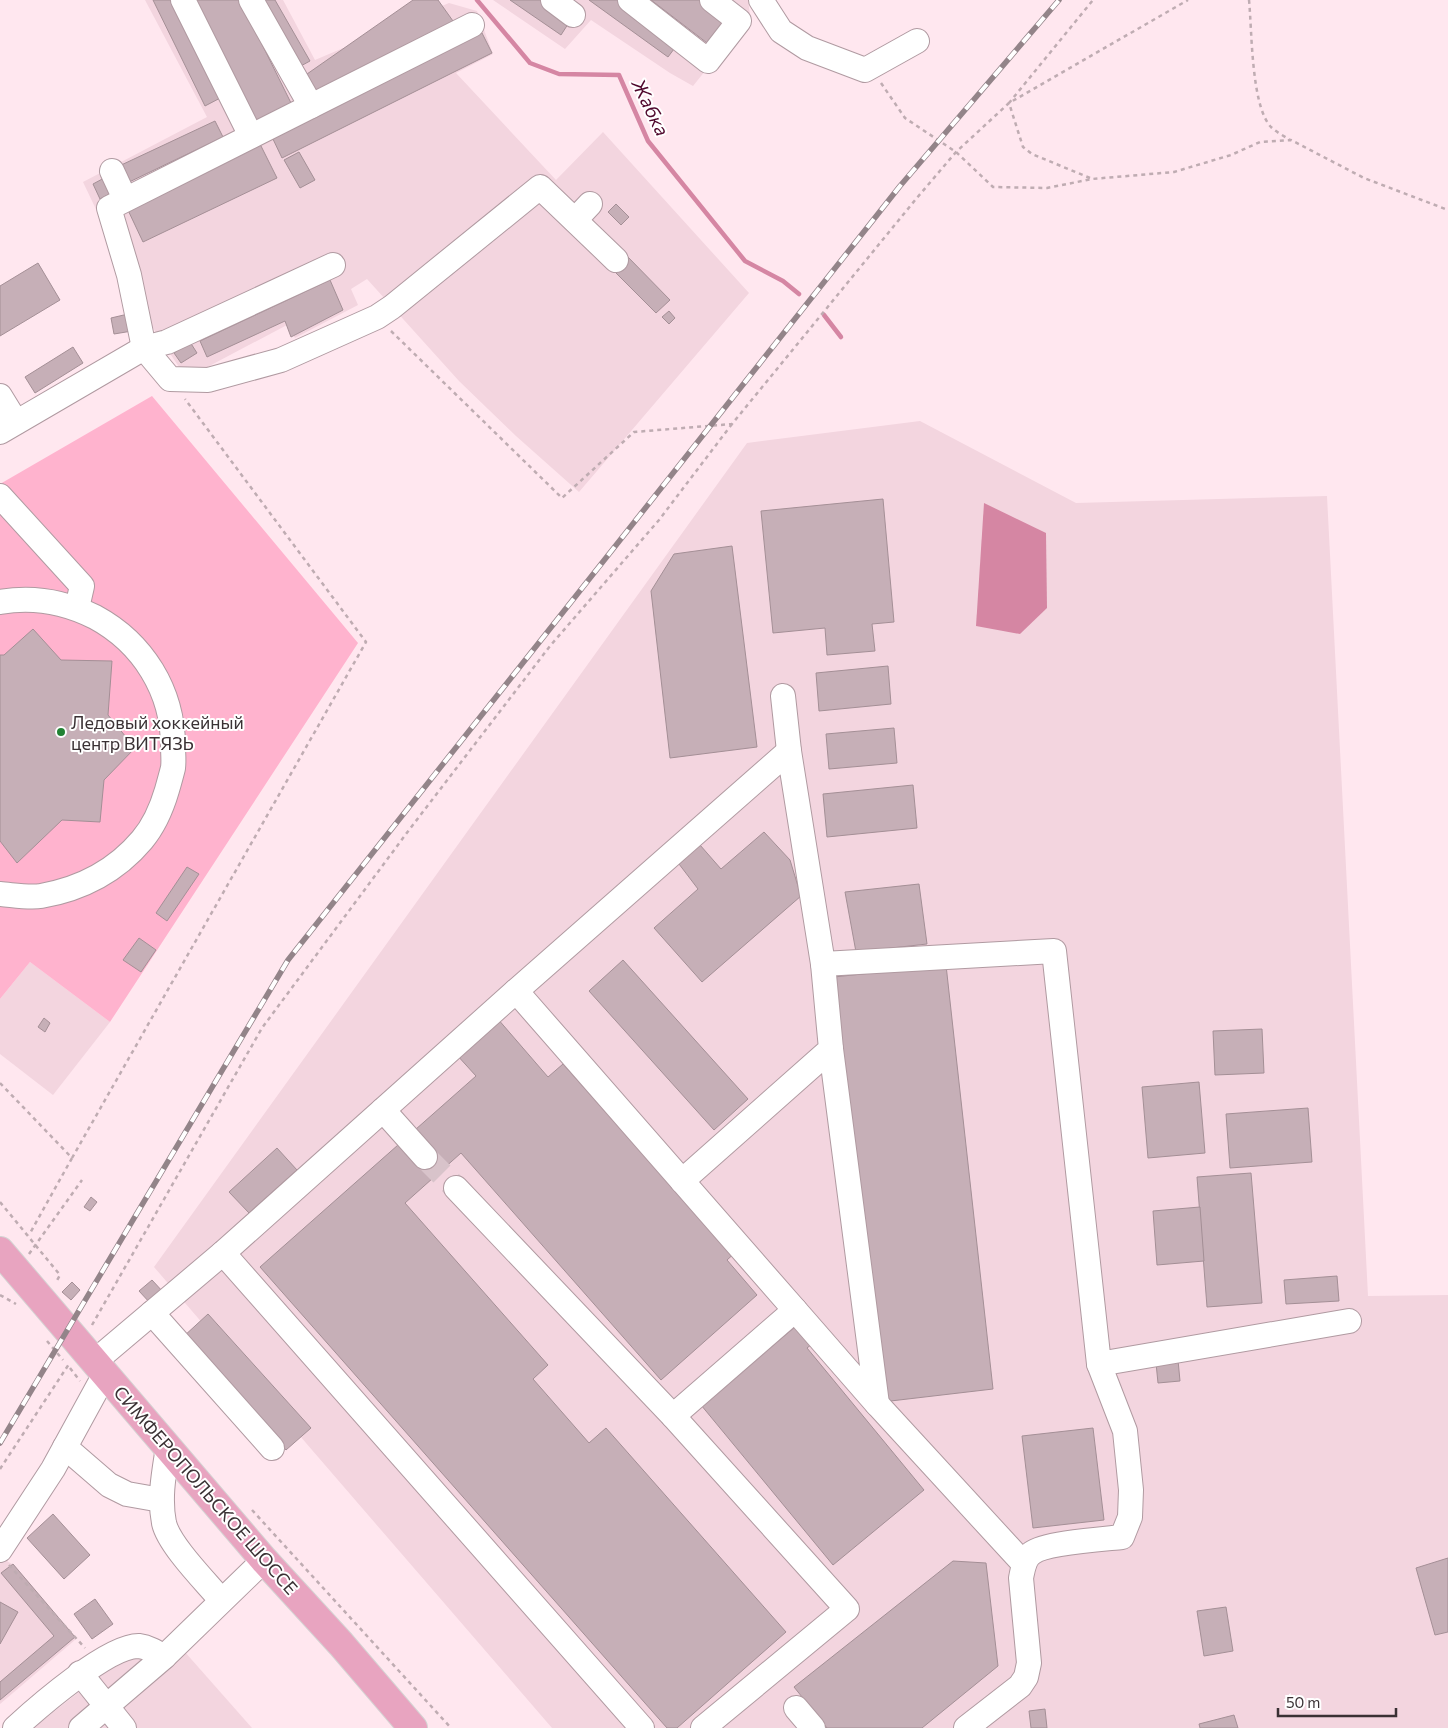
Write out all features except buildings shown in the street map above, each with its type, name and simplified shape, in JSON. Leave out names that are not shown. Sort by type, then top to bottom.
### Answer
[{"type":"main road","name":"СИМФЕРОПОЛЬСКОЕ ШОССЕ","points":[[9,1261],[88,1369],[168,1447],[264,1560],[341,1644],[413,1728]]},
{"type":"street","points":[[184,0],[251,136]]},
{"type":"street","points":[[250,0],[310,106]]},
{"type":"street","points":[[553,0],[573,15]]},
{"type":"street","points":[[630,0],[708,61],[739,21],[712,0]]},
{"type":"street","points":[[761,0],[781,31],[807,48],[834,60],[865,70],[918,42]]},
{"type":"street","points":[[472,26],[110,208],[129,275],[144,348],[170,379],[208,380],[281,360],[377,317],[540,187],[582,212],[616,260]]},
{"type":"street","points":[[112,172],[125,199]]},
{"type":"street","points":[[0,396],[8,427],[144,348],[167,342],[333,265]]},
{"type":"street","points":[[0,496],[82,586],[77,608]]},
{"type":"street","points":[[0,602],[46,600],[77,608],[112,626],[141,654],[162,688],[173,727],[173,767],[163,805],[142,840],[114,868],[78,887],[40,896],[0,894]]},
{"type":"street","points":[[783,696],[789,751],[823,964],[831,1049],[877,1404]]},
{"type":"street","points":[[3,1556],[65,1447],[88,1369],[223,1253],[789,751]]},
{"type":"street","points":[[823,964],[1054,951],[1099,1364],[1125,1431],[1131,1490],[1130,1517],[1122,1537],[1045,1547],[1032,1553],[1024,1564],[1021,1578],[1029,1664],[1026,1677],[1020,1686],[966,1728]]},
{"type":"street","points":[[516,992],[877,1404],[1024,1564]]},
{"type":"street","points":[[682,1181],[831,1049]]},
{"type":"street","points":[[382,1110],[425,1156]]},
{"type":"street","points":[[456,1188],[674,1416],[847,1609],[703,1728]]},
{"type":"street","points":[[223,1253],[642,1728]]},
{"type":"street","points":[[674,1416],[795,1310]]},
{"type":"street","points":[[152,1313],[272,1448]]},
{"type":"street","points":[[1099,1364],[1349,1321]]},
{"type":"street","points":[[65,1447],[109,1485],[127,1494],[161,1500]]},
{"type":"street","points":[[168,1447],[161,1490],[165,1526],[174,1543],[222,1600]]},
{"type":"street","points":[[81,1728],[164,1656],[264,1560]]},
{"type":"street","points":[[15,1728],[90,1668],[123,1649],[139,1646],[151,1649],[164,1656]]},
{"type":"street","points":[[90,1668],[106,1707],[124,1728]]},
{"type":"street","points":[[796,1708],[813,1728]]},
{"type":"path","points":[[0,1470],[88,1369],[262,1028],[409,830],[550,646],[660,520],[732,424],[916,199],[956,152],[1009,103],[1093,0]]},
{"type":"path","points":[[1009,103],[1188,0]]},
{"type":"path","points":[[1250,0],[1256,92],[1262,114],[1271,128],[1364,178],[1448,210]]},
{"type":"path","points":[[865,70],[881,83],[905,118],[956,152],[993,187],[1047,188],[1092,179],[1174,172],[1231,155],[1260,142],[1292,140]]},
{"type":"path","points":[[1009,103],[1023,147],[1032,154],[1092,179]]},
{"type":"path","points":[[377,317],[562,498],[634,432],[732,424]]},
{"type":"path","points":[[29,1235],[366,642],[170,379]]},
{"type":"path","points":[[0,1083],[72,1158]]},
{"type":"path","points":[[9,1261],[36,1246],[82,1180]]},
{"type":"path","points":[[0,1202],[60,1275],[55,1283]]},
{"type":"path","points":[[0,1296],[17,1305]]},
{"type":"path","points":[[44,1338],[88,1369]]},
{"type":"path","points":[[252,1510],[451,1728]]},
{"type":"path","points":[[3,1556],[90,1668]]},
{"type":"shaded area","points":[[145,0],[283,0],[315,60],[449,3],[477,11],[493,54],[456,73],[556,180],[603,132],[749,293],[579,492],[516,436],[459,381],[367,279],[351,289],[358,305],[295,338],[287,325],[198,372],[179,367],[151,325],[83,182],[207,117]]},
{"type":"shaded area","points":[[493,0],[748,0],[750,15],[693,86],[670,73],[591,20],[565,49]]},
{"type":"shaded area","points":[[152,396],[358,643],[110,1022],[30,962],[0,999],[0,484]]},
{"type":"shaded area","points":[[920,421],[1076,503],[1327,496],[1368,1296],[1448,1295],[1448,1728],[552,1728],[154,1267],[747,443]]},
{"type":"shaded area","points":[[984,503],[1046,533],[1047,608],[1020,634],[976,626]]},
{"type":"shaded area","points":[[30,962],[110,1022],[53,1095],[0,1054],[0,999]]},
{"type":"shaded area","points":[[0,1557],[12,1564],[76,1639],[0,1704]]},
{"type":"shaded area","points":[[133,1650],[184,1651],[252,1728],[33,1728]]},
{"type":"waterway","name":"Жабка","points":[[477,0],[530,63],[559,74],[619,75],[648,141],[745,261],[783,281],[799,294]]},
{"type":"waterway","name":"Жабка","points":[[824,315],[841,337]]},
{"type":"tunnel","points":[[425,1157],[456,1188]]},
{"type":"railway","points":[[0,1443],[288,960],[900,186],[1059,0]]},
{"type":"place","name":"Ледовый хоккейный центр ВИТЯЗЬ","points":[[61,732]]}]
